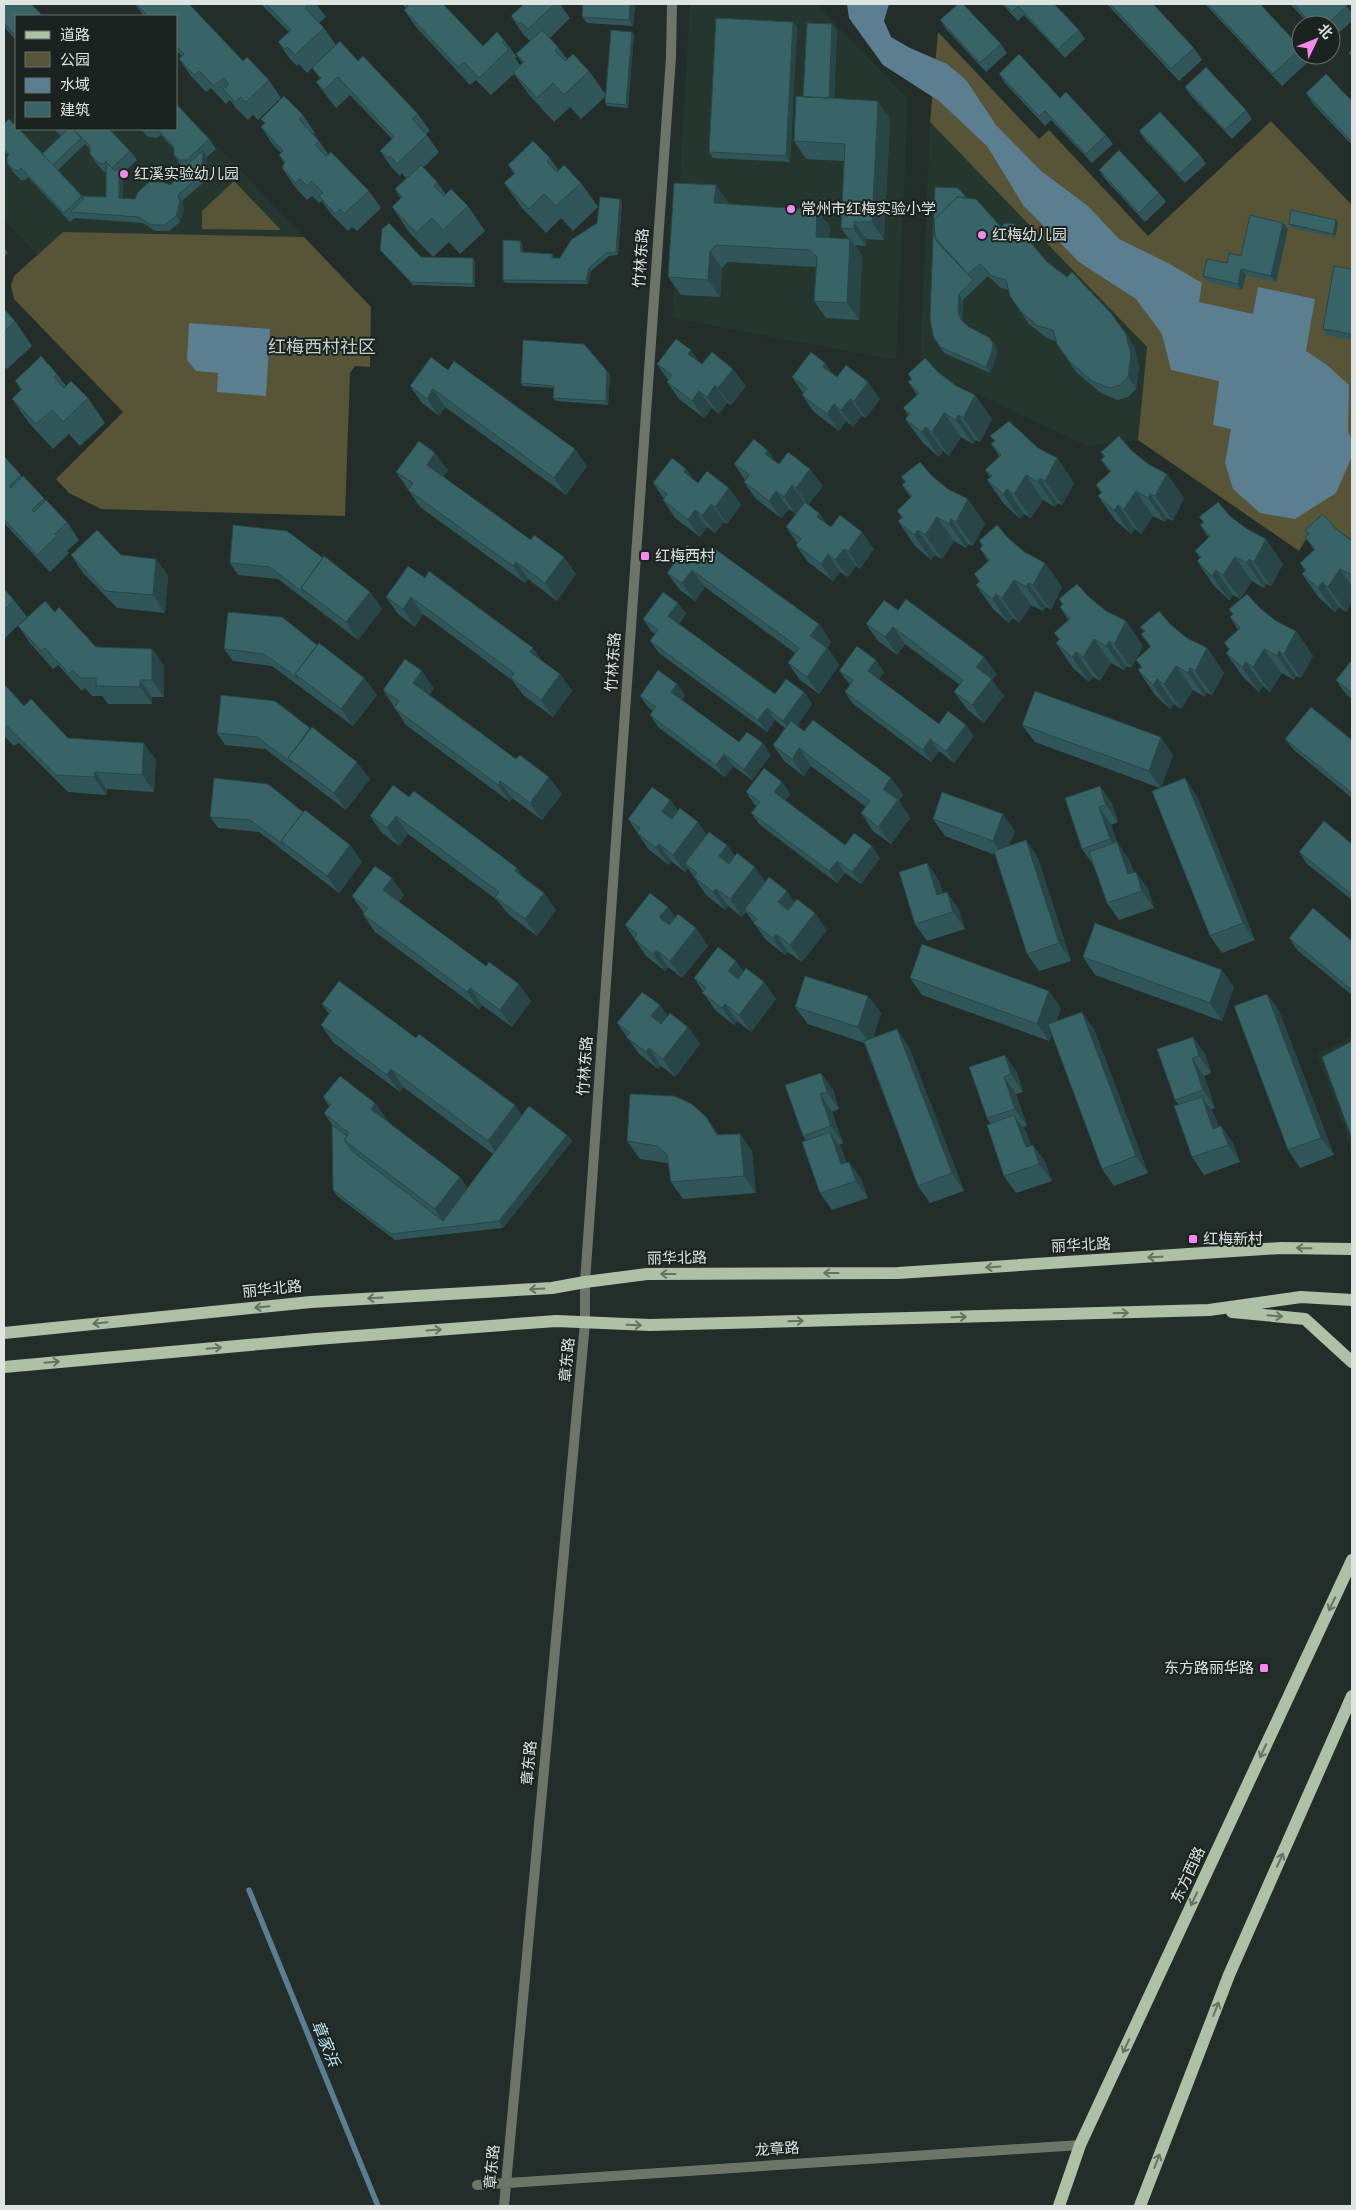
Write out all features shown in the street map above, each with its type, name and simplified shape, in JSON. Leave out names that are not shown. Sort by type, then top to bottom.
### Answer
[{"type":"main road","name":"丽华北路","points":[[4,1334],[310,1302],[552,1288],[647,1274],[898,1273],[1281,1248],[1352,1249]]},
{"type":"main road","points":[[4,1367],[316,1339],[556,1321],[650,1325],[1209,1310],[1301,1297],[1352,1300]]},
{"type":"main road","points":[[1209,1310],[1305,1319],[1352,1362]]},
{"type":"main road","name":"东方西路","points":[[1059,2206],[1080,2145],[1352,1560]]},
{"type":"main road","points":[[1140,2206],[1229,1975],[1352,1696]]},
{"type":"street","name":"竹林东路","points":[[585,1323],[585,1282],[670,66],[672,4]]},
{"type":"street","name":"章东路","points":[[504,2206],[585,1323]]},
{"type":"street","name":"龙章路","points":[[477,2185],[1080,2145]]},
{"type":"shaded area","name":"常州市红梅实验小学","points":[[690,4],[816,4],[908,99],[896,360],[672,318]]},
{"type":"shaded area","name":"红溪实验幼儿园","points":[[178,104],[304,237],[63,232],[37,255],[4,219],[4,126],[15,115],[15,130],[178,130]]},
{"type":"shaded area","name":"红梅幼儿园","points":[[930,122],[1147,347],[1138,440],[1088,446],[920,367]]},
{"type":"shaded area","points":[[1352,1036],[1352,1152],[1317,1054]]},
{"type":"green space","points":[[938,32],[1039,139],[1049,130],[1148,236],[1271,121],[1352,205],[1352,540],[1319,517],[1299,551],[1138,440],[1147,347],[930,122]]},
{"type":"green space","points":[[234,181],[281,230],[202,229],[202,211]]},
{"type":"green space","points":[[63,232],[304,237],[371,307],[370,367],[355,366],[350,373],[345,516],[101,509],[69,493],[56,479],[123,412],[14,299],[11,286],[14,276]]},
{"type":"water","points":[[847,4],[889,4],[884,21],[891,37],[910,48],[947,64],[966,80],[996,125],[1041,171],[1088,206],[1119,239],[1168,263],[1202,283],[1199,302],[1253,314],[1258,287],[1315,299],[1306,351],[1327,365],[1349,385],[1348,432],[1352,439],[1352,456],[1336,493],[1295,519],[1260,513],[1233,489],[1225,463],[1231,429],[1213,425],[1219,381],[1171,370],[1162,334],[1136,299],[1079,262],[1023,205],[987,146],[939,101],[883,65],[849,18]]},
{"type":"water","points":[[189,323],[270,329],[266,396],[217,392],[218,373],[196,371],[187,360]]},
{"type":"building","points":[[4,4],[31,4],[41,14],[15,15],[15,35],[4,23]]},
{"type":"building","points":[[136,4],[189,4],[243,61],[247,57],[269,80],[246,102],[241,97],[235,102],[223,89],[229,84],[223,78],[214,86],[199,71],[194,75],[179,59],[184,54],[178,48],[178,15],[147,15]]},
{"type":"building","points":[[266,4],[309,4],[305,8],[324,28],[295,55],[278,42],[291,30]]},
{"type":"building","points":[[406,4],[443,4],[483,46],[497,32],[504,40],[502,42],[509,49],[479,78],[464,62],[458,67],[404,10],[408,6]]},
{"type":"building","points":[[524,4],[555,4],[528,29],[511,16]]},
{"type":"building","points":[[583,4],[630,4],[629,20],[582,17]]},
{"type":"building","points":[[958,4],[963,4],[1001,44],[980,63],[940,20]]},
{"type":"building","points":[[1004,4],[1054,4],[1079,30],[1058,49],[1018,6],[1012,12]]},
{"type":"building","points":[[1110,4],[1153,4],[1194,48],[1171,69]]},
{"type":"building","points":[[1208,4],[1260,4],[1291,37],[1291,57],[1273,74]]},
{"type":"building","points":[[1293,4],[1345,4],[1347,6],[1337,15],[1303,15]]},
{"type":"building","points":[[716,18],[793,22],[786,156],[709,152]]},
{"type":"building","points":[[807,23],[832,24],[829,98],[803,97]]},
{"type":"building","points":[[542,30],[558,47],[555,51],[565,61],[573,54],[589,71],[564,95],[553,83],[537,98],[513,72],[524,62],[516,54]]},
{"type":"building","points":[[611,30],[632,32],[626,105],[605,103]]},
{"type":"building","points":[[340,41],[358,61],[363,56],[418,114],[412,119],[427,135],[397,164],[390,156],[388,158],[380,151],[394,137],[338,77],[324,90],[316,82],[321,78],[312,68]]},
{"type":"building","points":[[1019,54],[1060,98],[1066,92],[1106,135],[1086,154],[1045,111],[1039,116],[999,74]]},
{"type":"building","points":[[1206,67],[1246,110],[1225,130],[1185,87]]},
{"type":"building","points":[[1326,74],[1352,101],[1352,142],[1306,93]]},
{"type":"building","points":[[284,96],[303,115],[299,119],[319,141],[315,145],[326,156],[331,152],[369,191],[344,214],[340,209],[335,214],[319,196],[323,193],[312,181],[307,186],[300,179],[295,183],[282,168],[285,162],[279,155],[283,151],[261,127],[265,123],[261,119]]},
{"type":"building","points":[[796,96],[878,101],[872,222],[854,222],[854,229],[841,228],[845,144],[794,141]]},
{"type":"building","points":[[178,106],[209,139],[187,160],[180,160],[174,155],[174,147],[158,130],[178,130]]},
{"type":"building","points":[[1160,112],[1200,155],[1179,174],[1139,131]]},
{"type":"building","points":[[9,119],[15,125],[15,130],[20,130],[82,196],[64,213],[21,168],[19,171],[14,170],[7,163],[9,154],[4,149],[4,124]]},
{"type":"building","points":[[67,130],[74,130],[81,138],[53,165],[42,154]]},
{"type":"building","points":[[74,130],[110,130],[130,151],[112,168],[106,161],[104,164],[98,163],[90,154],[90,146]]},
{"type":"building","points":[[533,141],[550,158],[547,162],[557,172],[564,165],[581,183],[556,206],[544,194],[529,209],[504,183],[515,173],[508,165]]},
{"type":"building","points":[[1119,150],[1159,193],[1139,213],[1099,170]]},
{"type":"building","points":[[203,151],[201,175],[178,195],[180,202],[176,216],[165,225],[151,225],[139,217],[70,212],[84,199],[81,196],[106,197],[106,167],[108,164],[115,171],[119,167],[119,198],[135,199],[138,192],[149,182],[163,182],[170,185],[189,169],[189,163]]},
{"type":"building","points":[[421,165],[437,182],[434,186],[444,196],[451,189],[468,206],[443,230],[432,218],[416,233],[392,207],[402,197],[395,189]]},
{"type":"building","points":[[674,183],[716,185],[714,203],[817,210],[816,237],[850,239],[847,303],[814,301],[817,257],[809,250],[716,245],[710,251],[708,280],[668,277]]},
{"type":"building","points":[[935,187],[958,188],[967,198],[957,197],[934,220],[935,238],[973,280],[959,294],[958,312],[961,320],[969,327],[990,338],[993,344],[986,367],[940,347],[933,336],[930,317]]},
{"type":"building","points":[[600,197],[620,199],[616,252],[606,253],[589,268],[586,281],[503,280],[503,240],[520,241],[521,252],[552,254],[552,258],[560,258],[571,240],[597,223]]},
{"type":"building","points":[[957,197],[976,199],[1001,227],[1005,223],[1015,224],[1047,262],[1067,277],[1072,272],[1110,312],[1126,334],[1131,355],[1128,377],[1120,385],[1110,388],[1092,381],[1069,361],[1057,344],[1053,330],[1038,326],[1021,312],[1010,296],[1006,280],[992,276],[980,264],[968,274],[935,238],[934,220]]},
{"type":"building","points":[[1291,210],[1336,220],[1333,234],[1289,224]]},
{"type":"building","points":[[1250,215],[1283,223],[1271,276],[1241,269],[1238,284],[1203,276],[1207,259],[1227,263],[1229,253],[1241,256]]},
{"type":"building","points":[[389,223],[421,257],[473,258],[473,284],[411,282],[380,250],[382,229]]},
{"type":"building","points":[[1334,266],[1352,269],[1352,334],[1323,329]]},
{"type":"building","points":[[4,309],[15,321],[4,332]]},
{"type":"building","points":[[676,339],[691,350],[688,354],[702,364],[712,352],[733,369],[718,388],[715,385],[707,397],[699,391],[692,401],[667,382],[672,375],[657,364]]},
{"type":"building","points":[[523,340],[584,344],[607,371],[606,401],[553,398],[554,386],[521,383]]},
{"type":"building","points":[[811,352],[825,363],[823,367],[837,377],[846,365],[868,382],[854,401],[850,399],[841,410],[834,404],[827,414],[802,395],[807,388],[792,377]]},
{"type":"building","points":[[41,356],[57,374],[54,377],[64,388],[71,381],[88,398],[63,422],[52,410],[36,424],[12,399],[22,389],[15,381]]},
{"type":"building","points":[[431,357],[448,370],[454,361],[575,449],[554,478],[433,389],[427,399],[410,386]]},
{"type":"building","points":[[925,358],[938,372],[955,385],[975,395],[963,418],[958,415],[956,420],[944,413],[932,432],[926,427],[922,432],[905,419],[910,414],[903,408],[919,393],[908,382],[912,379],[908,374]]},
{"type":"building","points":[[1009,421],[1038,448],[1057,458],[1045,481],[1040,478],[1038,482],[1026,475],[1014,494],[1007,489],[1003,494],[987,480],[992,476],[985,470],[1001,455],[991,444],[995,441],[990,436]]},
{"type":"building","points":[[1119,436],[1131,450],[1148,464],[1167,474],[1155,496],[1150,494],[1148,498],[1136,491],[1124,509],[1118,505],[1114,510],[1098,496],[1102,492],[1096,485],[1111,471],[1101,460],[1105,456],[1101,452]]},
{"type":"building","points":[[754,439],[768,451],[765,454],[779,464],[788,452],[810,469],[796,488],[792,485],[784,497],[776,491],[769,501],[744,482],[749,475],[734,464]]},
{"type":"building","points":[[419,441],[435,453],[427,465],[531,540],[534,535],[564,557],[545,583],[516,562],[513,566],[408,490],[413,483],[396,472]]},
{"type":"building","points":[[4,456],[21,475],[9,486],[11,488],[23,476],[44,498],[32,510],[34,512],[46,500],[67,522],[55,534],[57,536],[37,555],[4,519]]},
{"type":"building","points":[[672,458],[686,469],[684,472],[698,483],[707,471],[729,488],[715,507],[711,504],[702,516],[695,510],[688,520],[663,500],[667,494],[653,483]]},
{"type":"building","points":[[920,462],[932,476],[948,489],[968,499],[956,522],[951,519],[949,524],[937,517],[925,535],[918,530],[914,535],[898,521],[903,517],[897,511],[912,496],[902,485],[906,482],[901,477]]},
{"type":"building","points":[[805,502],[819,513],[817,517],[831,527],[840,515],[862,532],[848,551],[844,549],[835,560],[828,554],[821,564],[796,545],[801,539],[786,527]]},
{"type":"building","points":[[1218,502],[1230,516],[1247,529],[1266,539],[1254,562],[1249,559],[1247,563],[1235,557],[1223,575],[1216,570],[1212,576],[1197,561],[1201,557],[1195,551],[1210,536],[1200,525],[1204,522],[1199,517]]},
{"type":"building","points":[[1323,514],[1335,528],[1352,541],[1352,575],[1340,569],[1328,587],[1322,582],[1318,588],[1302,574],[1306,570],[1300,563],[1315,549],[1305,537],[1309,534],[1305,530]]},
{"type":"building","points":[[233,525],[287,531],[323,558],[301,588],[304,593],[270,567],[230,563]]},
{"type":"building","points":[[997,525],[1009,539],[1026,553],[1045,563],[1033,585],[1028,583],[1026,587],[1014,580],[1002,598],[996,594],[992,599],[976,585],[980,581],[974,574],[990,560],[980,549],[983,545],[979,541]]},
{"type":"building","points":[[97,530],[121,555],[156,559],[153,595],[105,591],[71,555]]},
{"type":"building","points":[[687,545],[703,556],[711,546],[819,624],[810,636],[827,648],[807,677],[788,663],[799,648],[692,570],[682,583],[667,573]]},
{"type":"building","points":[[324,556],[370,592],[346,622],[301,588]]},
{"type":"building","points":[[408,566],[425,578],[429,571],[533,648],[530,652],[560,674],[541,700],[511,678],[514,673],[411,597],[403,609],[386,597]]},
{"type":"building","points":[[1077,584],[1106,611],[1126,621],[1114,644],[1109,641],[1106,646],[1094,639],[1083,657],[1076,652],[1072,657],[1056,643],[1060,639],[1054,633],[1070,619],[1060,607],[1063,604],[1059,599]]},
{"type":"building","points":[[4,589],[14,600],[4,610]]},
{"type":"building","points":[[663,592],[678,603],[668,616],[775,694],[786,679],[804,692],[783,721],[767,708],[758,720],[650,641],[658,630],[643,619]]},
{"type":"building","points":[[1247,594],[1276,621],[1296,631],[1284,654],[1279,651],[1277,656],[1264,649],[1253,667],[1246,662],[1242,667],[1226,653],[1230,649],[1224,643],[1240,628],[1230,617],[1233,614],[1229,609]]},
{"type":"building","points":[[906,599],[984,657],[976,667],[992,679],[972,705],[954,692],[963,680],[893,627],[885,637],[866,624],[884,600],[898,610]]},
{"type":"building","points":[[45,601],[55,612],[59,607],[96,647],[152,649],[152,680],[140,680],[140,687],[96,686],[96,678],[80,678],[73,670],[69,674],[45,648],[41,651],[18,626]]},
{"type":"building","points":[[1159,611],[1171,625],[1187,638],[1207,648],[1195,671],[1190,668],[1188,673],[1176,666],[1164,684],[1157,679],[1153,685],[1138,670],[1142,667],[1136,660],[1151,646],[1141,634],[1145,631],[1140,627]]},
{"type":"building","points":[[228,612],[282,617],[317,645],[295,674],[299,679],[264,654],[224,649]]},
{"type":"building","points":[[319,643],[364,678],[341,709],[295,674]]},
{"type":"building","points":[[857,646],[876,660],[868,671],[939,724],[948,711],[966,725],[946,751],[930,739],[923,750],[845,692],[853,680],[839,671]]},
{"type":"building","points":[[405,659],[422,671],[413,683],[516,759],[520,755],[549,777],[530,803],[500,781],[498,785],[394,708],[399,701],[383,690]]},
{"type":"building","points":[[1352,660],[1352,693],[1336,680]]},
{"type":"building","points":[[658,670],[677,684],[671,692],[739,742],[747,732],[763,743],[744,769],[724,754],[716,765],[650,715],[656,707],[640,696]]},
{"type":"building","points":[[4,684],[24,706],[31,699],[68,738],[144,743],[142,775],[95,772],[94,777],[56,775],[7,726],[4,728]]},
{"type":"building","points":[[1035,691],[1161,737],[1149,771],[1022,725]]},
{"type":"building","points":[[221,695],[275,701],[310,728],[288,758],[292,763],[257,737],[217,733]]},
{"type":"building","points":[[1311,707],[1352,740],[1352,793],[1285,739]]},
{"type":"building","points":[[813,720],[891,778],[883,789],[898,800],[878,827],[861,813],[870,801],[799,748],[792,759],[773,745],[791,721],[804,731]]},
{"type":"building","points":[[312,727],[357,762],[334,793],[288,758]]},
{"type":"building","points":[[764,768],[782,782],[774,792],[845,845],[854,833],[872,846],[852,872],[837,861],[829,871],[751,813],[760,802],[746,792]]},
{"type":"building","points":[[214,778],[268,784],[303,812],[281,841],[285,846],[250,820],[210,817]]},
{"type":"building","points":[[1185,778],[1243,923],[1210,936],[1152,791]]},
{"type":"building","points":[[393,785],[409,797],[414,791],[517,868],[515,871],[544,893],[525,919],[495,897],[499,892],[396,816],[387,828],[370,816]]},
{"type":"building","points":[[1100,786],[1106,805],[1099,807],[1110,839],[1082,849],[1065,798]]},
{"type":"building","points":[[652,787],[670,800],[662,812],[672,819],[680,808],[698,822],[673,855],[659,844],[656,848],[637,833],[640,828],[628,819]]},
{"type":"building","points":[[942,792],[1003,814],[993,841],[933,819]]},
{"type":"building","points":[[305,810],[350,845],[327,876],[281,841]]},
{"type":"building","points":[[1324,821],[1352,844],[1352,895],[1299,852]]},
{"type":"building","points":[[709,832],[727,845],[719,856],[729,864],[737,853],[755,867],[730,899],[716,889],[713,892],[694,877],[697,873],[685,863]]},
{"type":"building","points":[[1026,840],[1059,943],[1027,954],[994,851]]},
{"type":"building","points":[[1117,842],[1128,874],[1136,872],[1142,891],[1107,903],[1089,852]]},
{"type":"building","points":[[927,863],[937,895],[947,892],[953,912],[915,924],[899,872]]},
{"type":"building","points":[[375,866],[392,878],[383,890],[486,966],[489,962],[519,984],[500,1010],[470,988],[467,992],[363,914],[368,908],[352,896]]},
{"type":"building","points":[[769,877],[787,891],[778,902],[788,910],[797,899],[815,913],[790,945],[776,934],[773,938],[753,923],[757,919],[745,909]]},
{"type":"building","points":[[650,893],[668,907],[659,917],[669,925],[678,914],[696,928],[670,961],[656,950],[653,954],[634,939],[637,934],[625,925]]},
{"type":"building","points":[[1313,908],[1352,941],[1352,990],[1289,938]]},
{"type":"building","points":[[1095,923],[1222,970],[1210,1003],[1083,957]]},
{"type":"building","points":[[922,944],[1049,991],[1037,1024],[910,978]]},
{"type":"building","points":[[718,947],[736,961],[728,971],[738,979],[746,968],[764,982],[739,1015],[725,1004],[722,1008],[702,993],[706,988],[694,978]]},
{"type":"building","points":[[805,976],[868,996],[858,1027],[795,1007]]},
{"type":"building","points":[[339,981],[416,1038],[419,1034],[515,1105],[488,1141],[391,1069],[387,1075],[321,1025],[331,1011],[322,1004]]},
{"type":"building","points":[[642,992],[660,1005],[651,1016],[661,1024],[670,1013],[688,1027],[663,1059],[649,1048],[646,1052],[626,1037],[630,1033],[617,1023]]},
{"type":"building","points":[[1267,994],[1321,1138],[1288,1150],[1234,1006]]},
{"type":"building","points":[[1082,1012],[1136,1156],[1102,1169],[1048,1024]]},
{"type":"building","points":[[897,1029],[952,1173],[918,1186],[864,1041]]},
{"type":"building","points":[[1193,1037],[1199,1056],[1192,1058],[1203,1090],[1175,1100],[1157,1049]]},
{"type":"building","points":[[1352,1041],[1352,1139],[1322,1057]]},
{"type":"building","points":[[1005,1055],[1011,1074],[1004,1077],[1015,1109],[987,1118],[969,1067]]},
{"type":"building","points":[[821,1073],[827,1092],[820,1094],[831,1126],[803,1136],[785,1085]]},
{"type":"building","points":[[340,1076],[375,1103],[371,1109],[460,1177],[435,1209],[344,1140],[349,1133],[324,1113],[331,1104],[323,1097]]},
{"type":"building","points":[[630,1094],[674,1096],[692,1104],[707,1118],[717,1135],[740,1134],[744,1176],[671,1182],[667,1155],[657,1146],[627,1141]]},
{"type":"building","points":[[1202,1097],[1213,1129],[1221,1126],[1228,1145],[1192,1157],[1174,1106]]},
{"type":"building","points":[[529,1106],[567,1135],[499,1221],[391,1234],[333,1190],[332,1125],[347,1136],[344,1140],[352,1151],[443,1221]]},
{"type":"building","points":[[1014,1115],[1026,1147],[1033,1145],[1039,1164],[1004,1176],[987,1125]]},
{"type":"building","points":[[830,1132],[841,1164],[849,1162],[856,1181],[820,1193],[802,1142]]},
{"type":"waterway","name":"章家浜","points":[[249,1890],[378,2206]]},
{"type":"place","name":"红溪实验幼儿园","points":[[124,174]]},
{"type":"place","name":"常州市红梅实验小学","points":[[791,209]]},
{"type":"place","name":"红梅幼儿园","points":[[982,235]]},
{"type":"place","name":"红梅西村","points":[[645,556]]},
{"type":"place","name":"红梅新村","points":[[1193,1239]]},
{"type":"place","name":"东方路丽华路","points":[[1264,1668]]},
{"type":"district","name":"红梅西村社区","points":[[322,347]]}]
